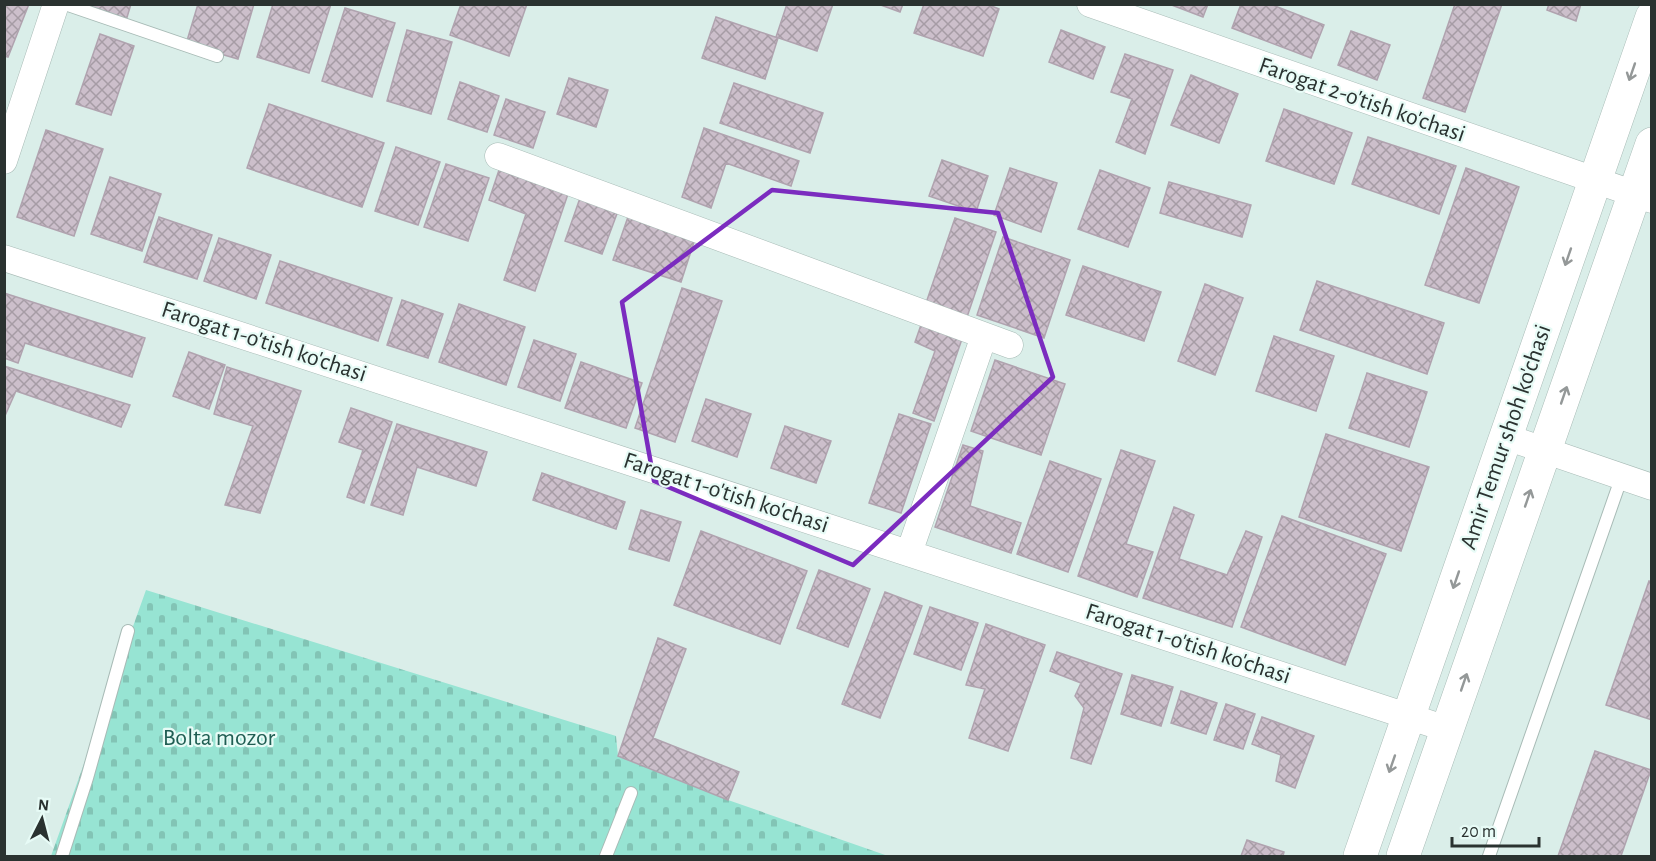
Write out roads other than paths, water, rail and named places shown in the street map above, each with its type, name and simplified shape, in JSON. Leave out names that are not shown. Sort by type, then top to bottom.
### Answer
[{"type":"main road","name":"Amir Temur shoh ko'chasi","points":[[1360,856],[1652,17]]},
{"type":"main road","name":"Amir Temur shoh ko'chasi","points":[[1403,856],[1545,450],[1643,197],[1652,144]]},
{"type":"street","points":[[4,161],[56,4]]},
{"type":"street","name":"Farogat 2-o'tish ko'chasi","points":[[1090,4],[1643,197]]},
{"type":"street","points":[[498,156],[1010,345]]},
{"type":"street","name":"Farogat 1-o'tish ko'chasi","points":[[4,258],[1447,729]]},
{"type":"street","points":[[909,553],[984,336]]},
{"type":"street","points":[[1506,437],[1652,487]]},
{"type":"lane","points":[[65,4],[217,56]]},
{"type":"lane","points":[[1489,856],[1622,476]]},
{"type":"lane","points":[[62,856],[87,778],[128,631]]},
{"type":"lane","points":[[606,856],[631,793]]},
{"type":"park label","name":"Bolta mozor","points":[[219,738]]}]
